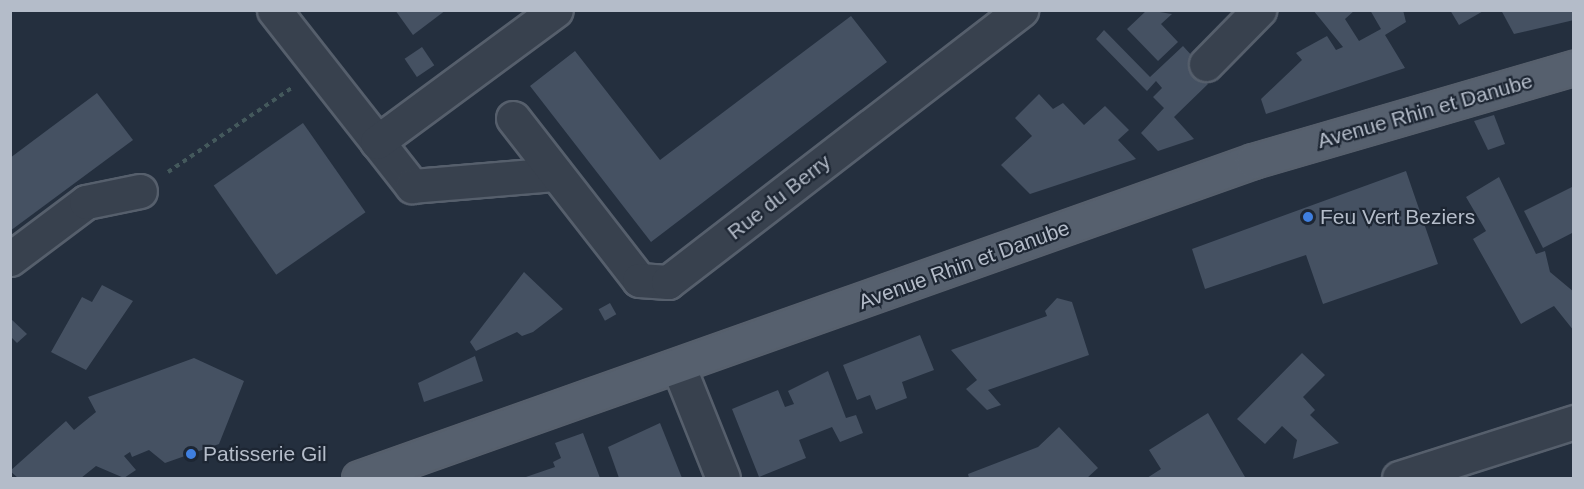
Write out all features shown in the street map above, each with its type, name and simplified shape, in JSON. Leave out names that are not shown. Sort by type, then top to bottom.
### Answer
[{"type":"main road","name":"Avenue Rhin et Danube","points":[[359,478],[680,368],[1253,161],[1574,68]]},
{"type":"street","points":[[274,10],[412,186],[555,174]]},
{"type":"street","points":[[376,142],[556,10]]},
{"type":"street","name":"Rue du Berry","points":[[513,118],[639,280],[669,282],[1021,10]]},
{"type":"street","points":[[1206,64],[1259,10]]},
{"type":"street","points":[[10,259],[86,202],[140,191]]},
{"type":"street","points":[[680,368],[723,478]]},
{"type":"street","points":[[1399,478],[1574,422]]},
{"type":"path","points":[[140,191],[318,69]]},
{"type":"building","points":[[395,10],[446,10],[413,35]]},
{"type":"building","points":[[1147,10],[1172,14],[1161,24],[1178,42],[1158,61],[1127,29]]},
{"type":"building","points":[[1313,10],[1355,10],[1345,19],[1359,41],[1381,29],[1370,10],[1403,10],[1406,22],[1385,35],[1405,68],[1266,114],[1261,99],[1302,60],[1296,53],[1327,36],[1336,50],[1343,47]]},
{"type":"building","points":[[1450,10],[1485,10],[1459,25]]},
{"type":"building","points":[[1501,10],[1574,10],[1574,20],[1514,34]]},
{"type":"building","points":[[851,16],[887,62],[651,242],[530,86],[575,51],[660,160]]},
{"type":"building","points":[[1104,30],[1150,77],[1183,46],[1205,70],[1198,76],[1208,84],[1174,117],[1194,139],[1158,151],[1141,133],[1164,108],[1153,97],[1162,88],[1156,81],[1147,91],[1141,85],[1096,39]]},
{"type":"building","points":[[422,47],[434,65],[417,77],[405,59]]},
{"type":"building","points":[[97,93],[133,140],[10,231],[10,158]]},
{"type":"building","points":[[1039,94],[1053,109],[1063,103],[1084,125],[1105,106],[1129,130],[1118,140],[1136,159],[1030,194],[1001,165],[1032,136],[1015,118]]},
{"type":"building","points":[[1494,115],[1505,144],[1488,150],[1474,121]]},
{"type":"building","points":[[303,123],[366,212],[276,275],[214,186]]},
{"type":"building","points":[[1406,171],[1438,264],[1323,304],[1306,255],[1205,289],[1192,249]]},
{"type":"building","points":[[1499,177],[1536,254],[1545,251],[1550,272],[1574,292],[1574,331],[1554,306],[1521,324],[1473,239],[1486,231],[1466,197]]},
{"type":"building","points":[[1574,186],[1574,232],[1543,248],[1524,211]]},
{"type":"building","points":[[524,272],[563,309],[533,332],[522,336],[517,332],[476,351],[470,342]]},
{"type":"building","points":[[102,285],[133,301],[86,370],[51,352],[82,297],[92,302]]},
{"type":"building","points":[[1057,298],[1072,302],[1089,355],[988,390],[1001,405],[987,410],[966,389],[977,380],[951,350],[1047,316],[1045,311]]},
{"type":"building","points":[[610,303],[616,314],[605,321],[599,309]]},
{"type":"building","points":[[10,318],[27,334],[17,343],[10,336]]},
{"type":"building","points":[[920,335],[934,370],[902,382],[907,398],[876,410],[870,395],[857,400],[843,365]]},
{"type":"building","points":[[1302,353],[1325,375],[1303,397],[1315,410],[1310,415],[1339,443],[1293,459],[1297,440],[1282,426],[1265,444],[1237,419]]},
{"type":"building","points":[[475,356],[483,381],[424,402],[418,383]]},
{"type":"building","points":[[194,358],[244,381],[219,444],[165,463],[149,450],[132,457],[130,452],[124,456],[136,470],[124,478],[96,466],[81,478],[18,478],[10,471],[66,421],[74,430],[96,412],[88,397]]},
{"type":"building","points":[[828,371],[846,418],[856,415],[863,433],[840,442],[832,427],[799,440],[806,458],[759,477],[732,409],[778,390],[785,407],[794,404],[788,391]]},
{"type":"building","points":[[1208,413],[1245,477],[1147,478],[1161,469],[1149,450]]},
{"type":"building","points":[[660,423],[682,478],[619,478],[608,447]]},
{"type":"building","points":[[1059,427],[1098,468],[1087,478],[969,478],[968,474],[1038,447]]},
{"type":"building","points":[[583,433],[600,478],[523,478],[555,467],[553,462],[561,458],[555,443]]},
{"type":"place","name":"Feu Vert Beziers","points":[[1308,217]]},
{"type":"place","name":"Patisserie Gil","points":[[191,454]]}]
